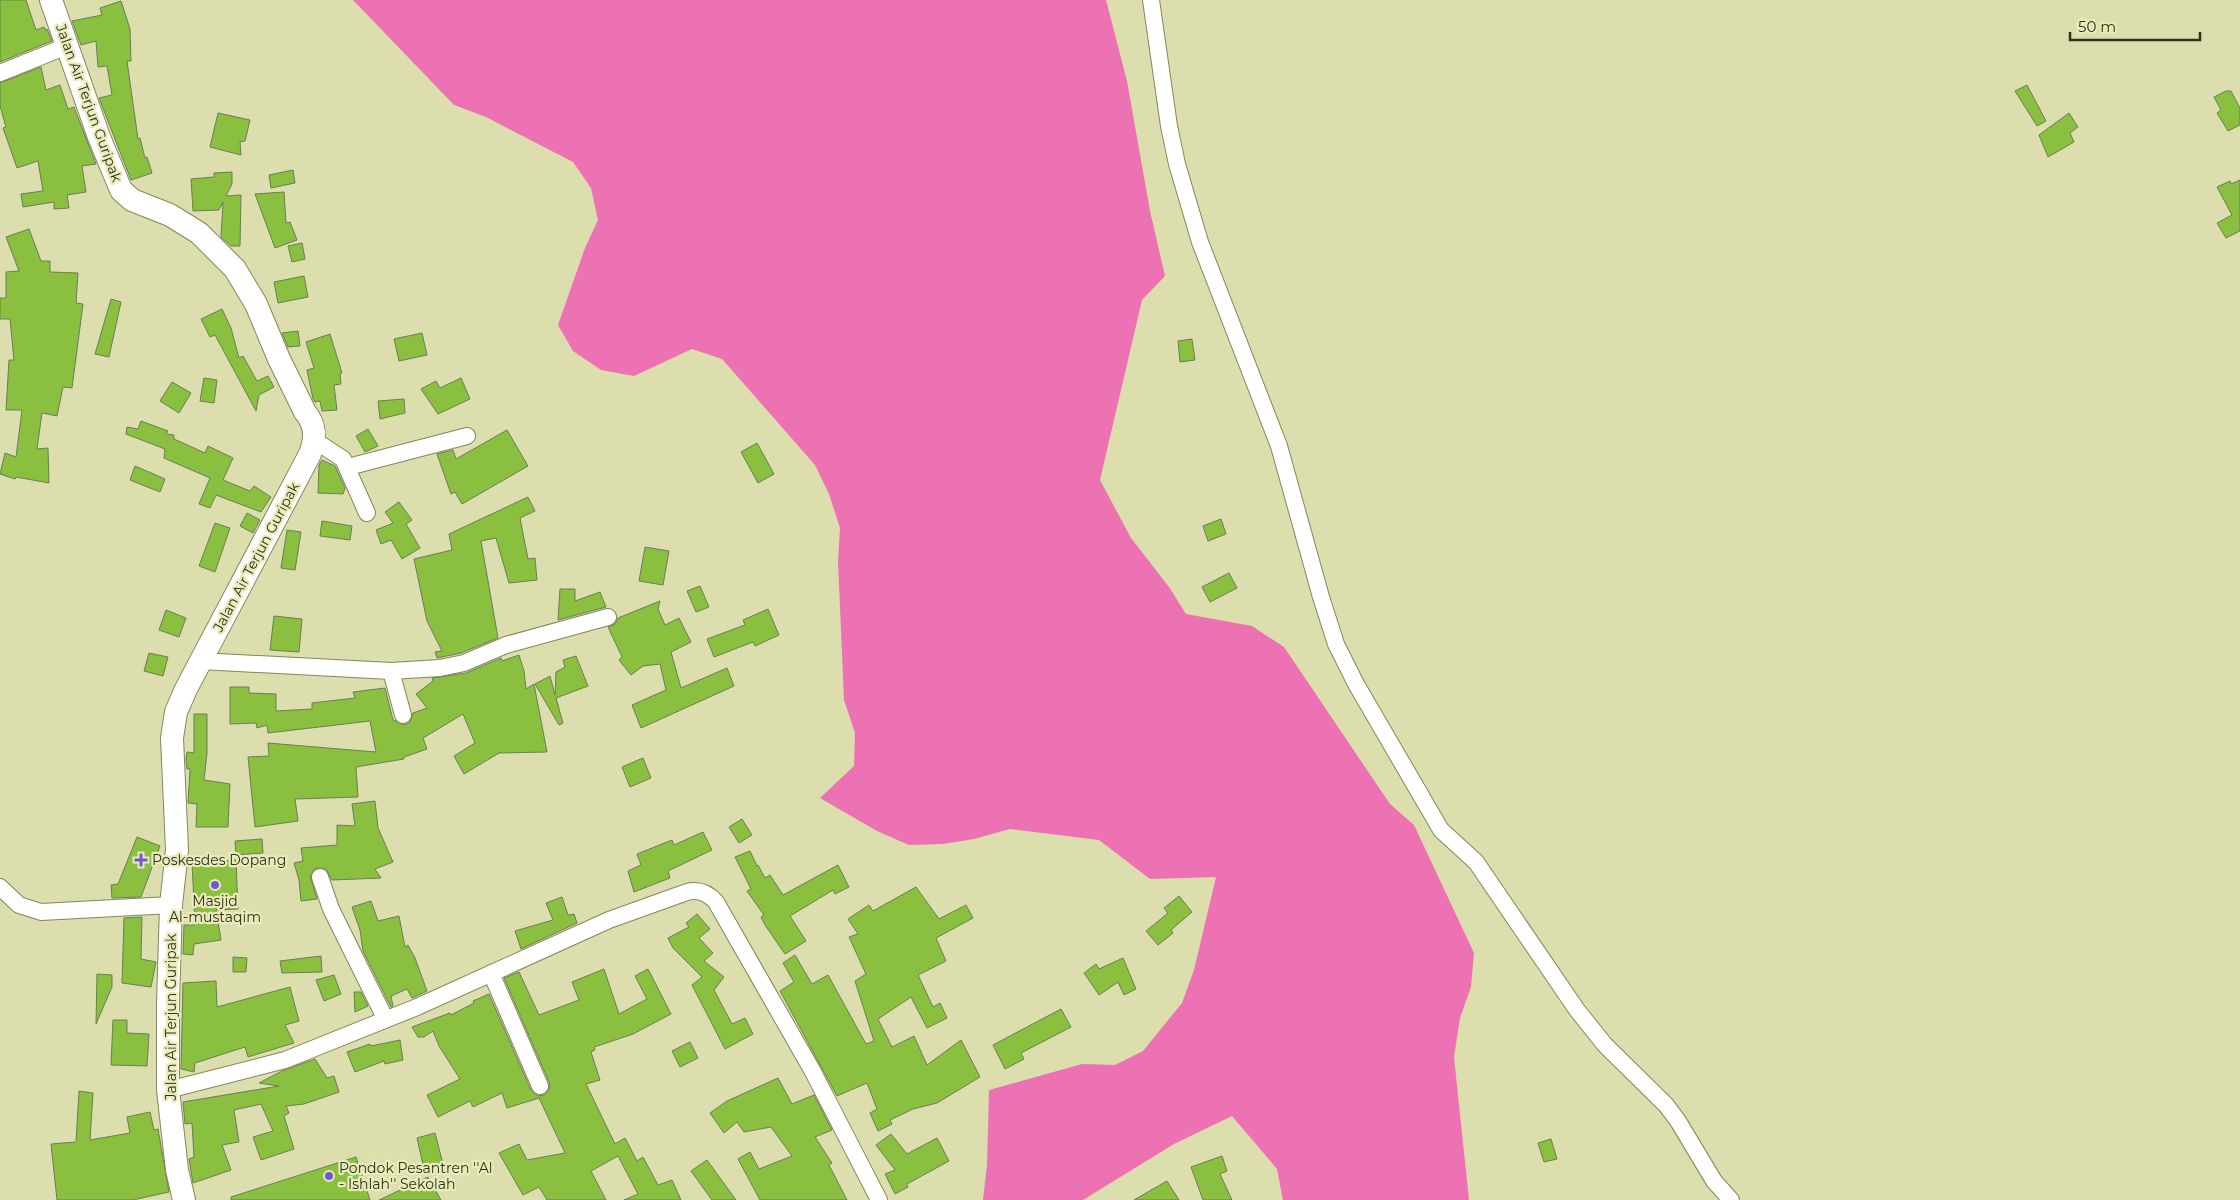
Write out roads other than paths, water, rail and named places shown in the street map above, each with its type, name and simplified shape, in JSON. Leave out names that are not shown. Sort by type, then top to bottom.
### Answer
[{"type":"street","name":"Jalan Air Terjun Guripak","points":[[51,0],[99,137],[121,190],[132,200],[170,215],[199,233],[235,269],[256,304],[279,359],[305,412],[311,419],[314,440],[310,454],[180,700],[173,725],[172,751],[176,850],[171,905],[168,1090],[177,1170],[184,1200]]},
{"type":"street","points":[[1151,0],[1171,136],[1200,242],[1279,446],[1320,597],[1336,644],[1356,684],[1441,830],[1476,862],[1577,1010],[1605,1045],[1666,1105],[1689,1138],[1705,1169],[1731,1200]]},
{"type":"street","points":[[0,73],[67,46]]},
{"type":"street","points":[[348,467],[366,464],[468,436]]},
{"type":"street","points":[[314,440],[344,459],[367,513]]},
{"type":"street","points":[[200,661],[391,671],[452,666],[506,645],[608,617]]},
{"type":"street","points":[[391,671],[403,715]]},
{"type":"street","points":[[320,877],[331,910],[386,1018]]},
{"type":"street","points":[[0,887],[19,905],[41,912],[171,905]]},
{"type":"street","points":[[168,1090],[285,1060],[417,1006],[608,920],[687,892],[699,891],[707,894],[716,902],[812,1070],[878,1200]]},
{"type":"street","points":[[492,973],[540,1086]]},
{"type":"place","name":"Poskesdes Dopang","points":[[141,860]]},
{"type":"place","name":"Masjid Al-mustaqim","points":[[215,885]]},
{"type":"place","name":"Pondok Pesantren ''Al - Ishlah'' Sekolah","points":[[329,1176]]}]
